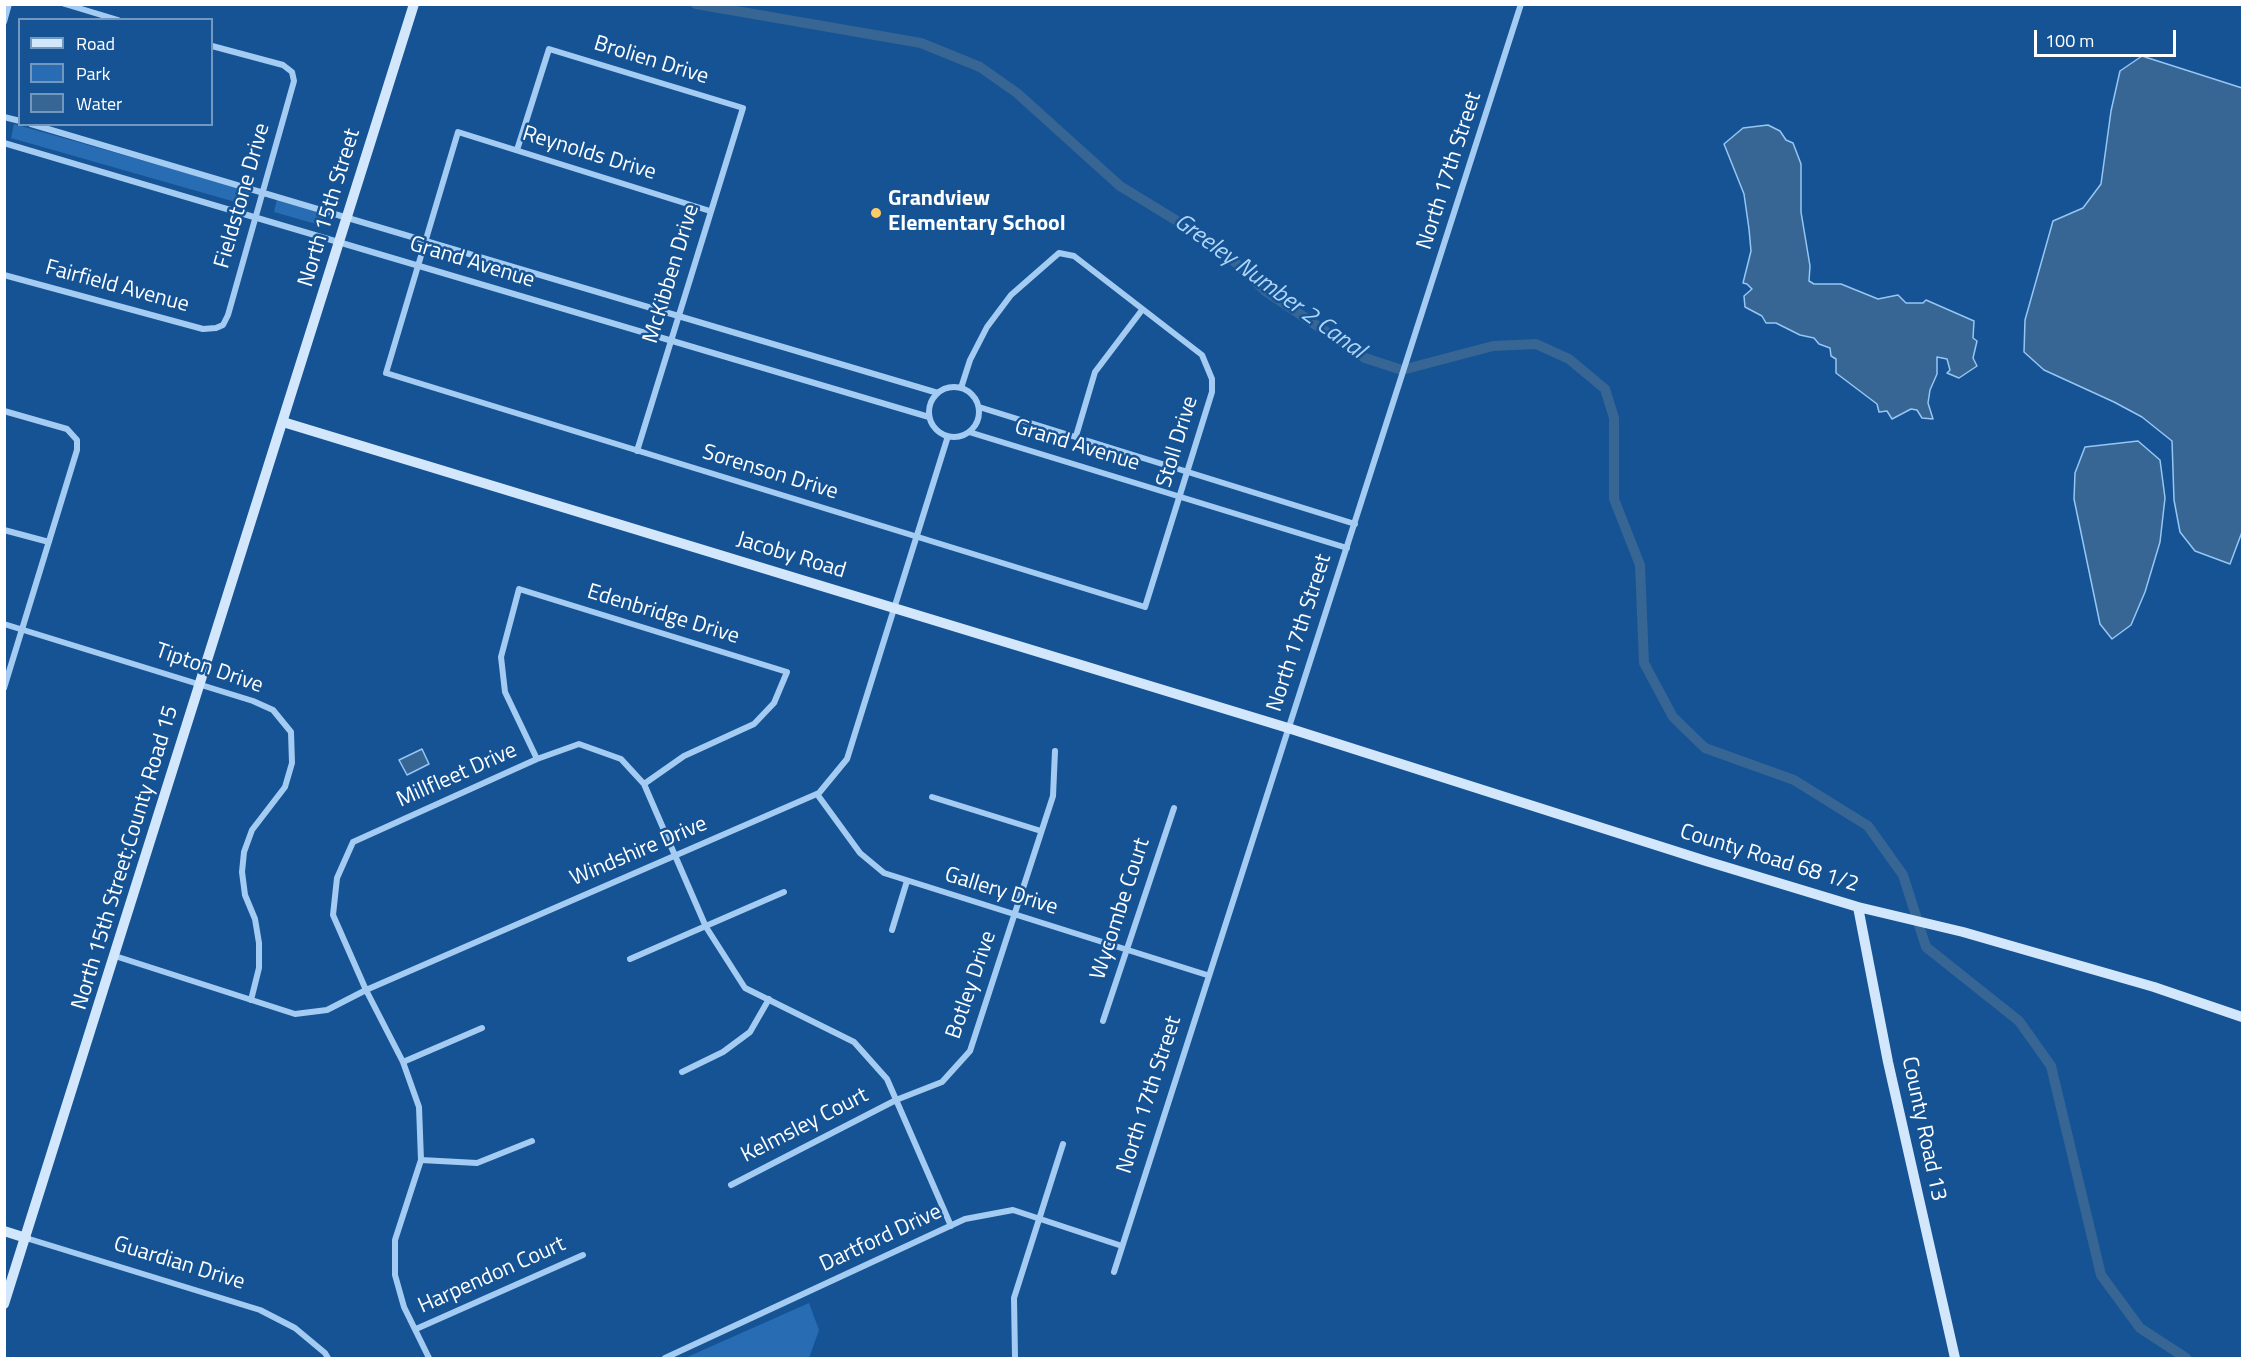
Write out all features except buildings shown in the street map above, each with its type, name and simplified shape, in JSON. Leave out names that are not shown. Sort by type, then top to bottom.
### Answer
[{"type":"street","points":[[4,21],[9,4]]},
{"type":"street","points":[[65,4],[111,18]]},
{"type":"street","name":"North 15th Street","points":[[283,422],[414,4]]},
{"type":"street","name":"North 17th Street","points":[[1114,1272],[1207,975],[1408,363],[1521,4]]},
{"type":"street","name":"Fieldstone Drive","points":[[213,46],[283,64],[292,72],[294,81],[228,315],[220,326]]},
{"type":"street","name":"Brolien Drive","points":[[517,150],[549,49],[742,108]]},
{"type":"street","name":"McKibben Drive","points":[[637,451],[742,108]]},
{"type":"street","name":"Grand Avenue","points":[[38,126],[938,393]]},
{"type":"street","name":"Reynolds Drive","points":[[425,241],[458,132],[710,211]]},
{"type":"street","name":"Grand Avenue","points":[[4,143],[929,417]]},
{"type":"street","points":[[417,265],[425,241]]},
{"type":"street","name":"Stoll Drive","points":[[961,388],[970,360],[987,327],[1011,295],[1059,253],[1074,256],[1202,355],[1212,378],[1212,392],[1145,607]]},
{"type":"street","name":"Sorenson Drive","points":[[417,265],[386,373],[1145,607]]},
{"type":"street","name":"Fairfield Avenue","points":[[4,275],[203,329],[220,326]]},
{"type":"street","points":[[1076,436],[1095,372],[1142,310]]},
{"type":"street","points":[[950,387],[961,388],[972,395],[979,407],[978,418],[969,432],[962,436],[948,436],[937,431],[929,417],[931,401],[938,393],[950,387]]},
{"type":"street","name":"Grand Avenue","points":[[979,407],[1355,524]]},
{"type":"street","points":[[4,411],[57,425],[73,434],[77,440],[77,450],[4,688]]},
{"type":"street","name":"Jacoby Road","points":[[283,422],[1288,728]]},
{"type":"street","name":"North 15th Street;County Road 15","points":[[4,1304],[283,422]]},
{"type":"street","name":"Grand Avenue","points":[[969,432],[1347,548]]},
{"type":"street","name":"Windshire Drive","points":[[115,956],[295,1014],[327,1010],[366,990],[817,794],[847,759],[948,436]]},
{"type":"street","points":[[4,530],[49,542]]},
{"type":"street","name":"Edenbridge Drive","points":[[537,759],[506,692],[501,657],[519,589],[787,672],[774,703],[754,724],[684,756],[644,784]]},
{"type":"street","name":"Tipton Drive","points":[[4,624],[201,683],[253,701],[273,710],[291,732],[292,763],[285,787],[252,830],[244,852],[242,872],[245,894],[255,919],[259,943],[259,968],[251,1000]]},
{"type":"street","name":"County Road 68 1/2","points":[[1288,728],[1858,907],[1933,924],[2154,987],[2242,1017]]},
{"type":"street","name":"Millfleet Drive","points":[[421,1160],[419,1107],[404,1062],[366,990],[333,915],[337,878],[353,842],[537,759],[579,744],[621,759],[644,784],[706,927],[745,988],[854,1042],[887,1078],[951,1226]]},
{"type":"street","name":"Botley Drive","points":[[896,1100],[942,1082],[970,1051],[1053,796],[1055,751]]},
{"type":"street","name":"Gallery Drive","points":[[817,794],[860,853],[884,873],[1207,975]]},
{"type":"street","points":[[932,797],[1041,831]]},
{"type":"street","name":"Wycombe Court","points":[[1103,1021],[1174,808]]},
{"type":"street","points":[[892,930],[907,881]]},
{"type":"street","points":[[630,959],[784,892]]},
{"type":"street","name":"County Road 13","points":[[1858,907],[1891,1073],[1955,1359]]},
{"type":"street","points":[[682,1072],[723,1052],[750,1032],[769,999]]},
{"type":"street","points":[[404,1062],[483,1028]]},
{"type":"street","name":"Kelmsley Court","points":[[731,1185],[896,1100]]},
{"type":"street","points":[[429,1359],[404,1307],[395,1275],[395,1240],[421,1160],[477,1163],[532,1141]]},
{"type":"street","points":[[1015,1359],[1014,1298],[1063,1144]]},
{"type":"street","name":"Dartford Drive","points":[[665,1359],[965,1219],[1013,1210],[1122,1246]]},
{"type":"street","name":"Guardian Drive","points":[[4,1232],[260,1310],[295,1328],[325,1353],[328,1359]]},
{"type":"street","name":"Harpendon Court","points":[[416,1329],[583,1255]]},
{"type":"green space","points":[[14,124],[250,191],[246,205],[11,138]]},
{"type":"green space","points":[[277,199],[323,214],[323,221],[316,224],[274,212]]},
{"type":"green space","points":[[809,1303],[819,1330],[809,1358],[685,1358]]},
{"type":"water","points":[[2142,56],[2242,88],[2242,532],[2230,564],[2195,551],[2180,532],[2174,500],[2172,441],[2142,417],[2044,370],[2024,352],[2025,320],[2053,221],[2083,208],[2101,184],[2111,111],[2120,71]]},
{"type":"water","points":[[1768,125],[1780,131],[1786,140],[1793,143],[1801,164],[1801,212],[1810,266],[1809,281],[1814,284],[1841,284],[1878,299],[1898,295],[1906,303],[1923,303],[1926,300],[1974,321],[1973,338],[1977,341],[1973,358],[1977,366],[1959,378],[1947,373],[1950,370],[1947,359],[1937,357],[1937,374],[1930,390],[1928,403],[1933,419],[1922,418],[1917,410],[1911,409],[1892,419],[1887,411],[1879,412],[1877,404],[1836,373],[1836,359],[1831,356],[1830,348],[1819,344],[1814,338],[1800,335],[1776,323],[1766,323],[1762,316],[1745,307],[1744,296],[1752,289],[1743,283],[1751,251],[1749,229],[1744,194],[1724,144],[1743,128]]},
{"type":"water","points":[[2138,441],[2160,460],[2165,498],[2160,542],[2145,592],[2131,625],[2112,639],[2100,624],[2074,499],[2075,473],[2085,447]]},
{"type":"water","points":[[422,749],[429,764],[407,775],[399,760]]},
{"type":"waterway","name":"Greeley Number 2 Canal","points":[[696,4],[921,43],[980,67],[1017,93],[1120,186],[1218,246],[1264,290],[1365,358],[1402,370],[1493,346],[1536,344],[1569,359],[1605,389],[1614,418],[1614,499],[1640,565],[1644,663],[1673,717],[1705,748],[1794,780],[1868,826],[1903,875],[1926,947],[2019,1021],[2051,1066],[2101,1275],[2140,1328],[2186,1358]]},
{"type":"place","name":"Grandview Elementary School","points":[[876,213]]}]
